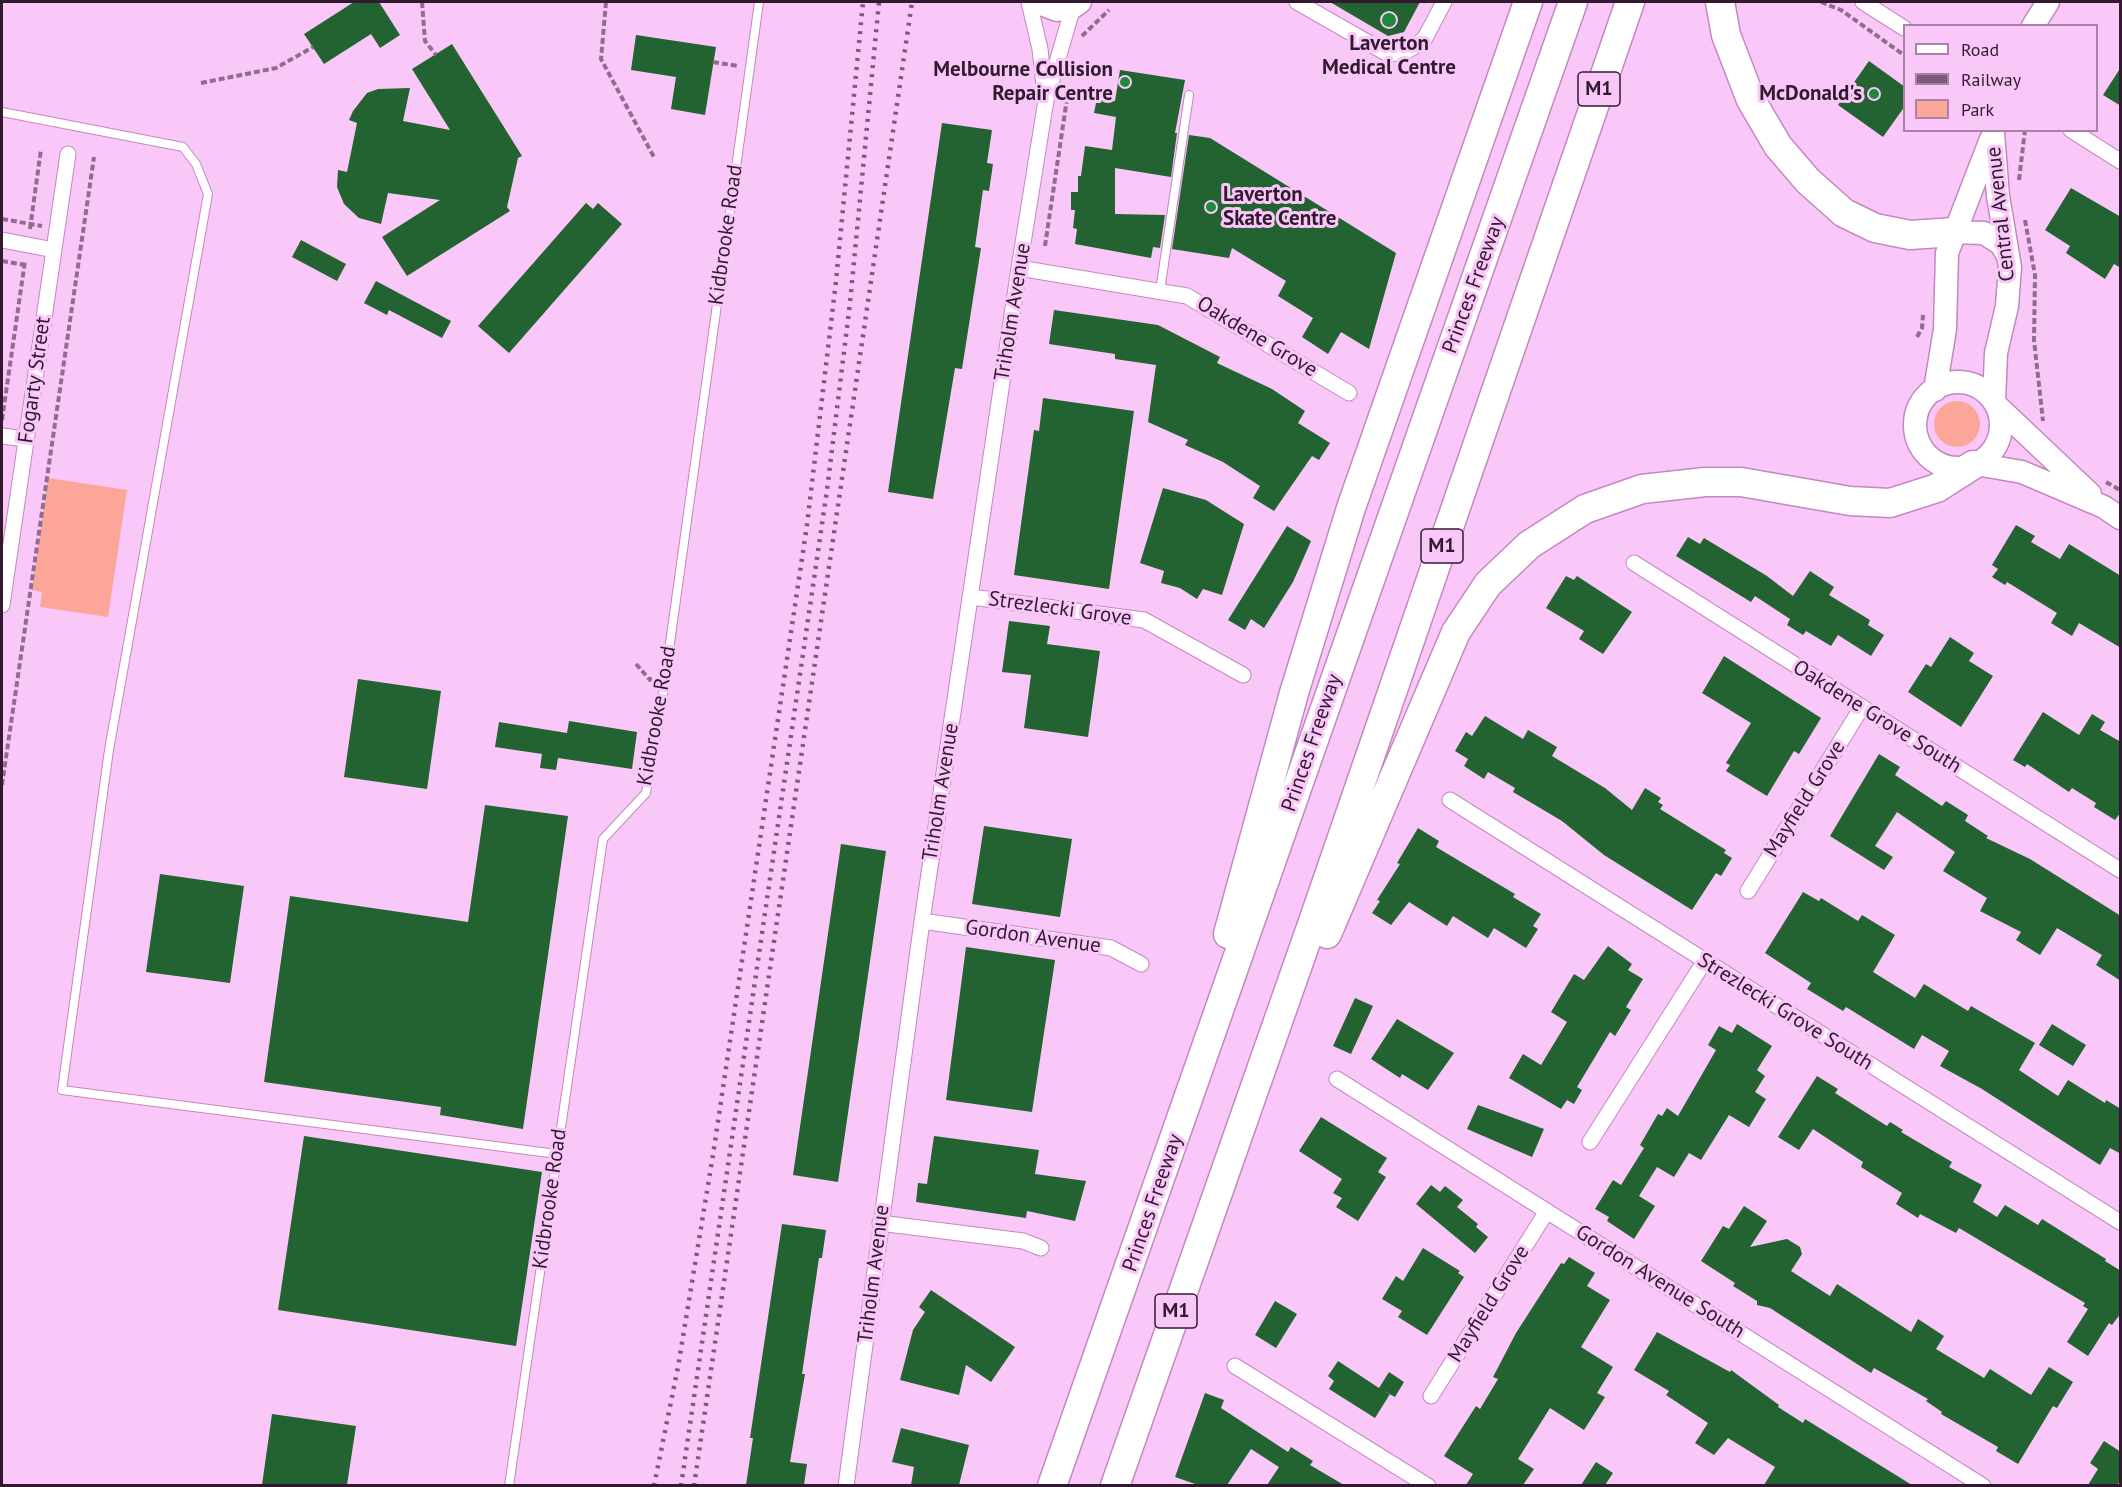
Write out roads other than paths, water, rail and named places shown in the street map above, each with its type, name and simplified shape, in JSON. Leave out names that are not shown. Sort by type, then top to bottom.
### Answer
[{"type":"highway","points":[[1152,1208],[1294,693],[1351,508],[1528,2]]},
{"type":"highway","name":"Princes Freeway","points":[[1052,1485],[1152,1208],[1573,2]]},
{"type":"highway","name":"M1","points":[[1115,1485],[1630,2]]},
{"type":"highway","points":[[1720,2],[1726,35],[1751,100],[1779,146],[1813,185],[1844,213],[1875,228],[1894,234],[1918,236],[1954,232]]},
{"type":"highway","points":[[1238,1136],[1337,913],[1445,654],[1472,606],[1508,562],[1556,525],[1585,509],[1642,489],[1705,482],[1741,482],[1850,501],[1890,503],[1937,489],[1975,465]]},
{"type":"main road","points":[[1035,2],[1049,9],[1076,4]]},
{"type":"main road","points":[[2034,24],[2048,2]]},
{"type":"main road","name":"Central Avenue","points":[[1935,390],[1945,328],[1945,266],[1954,232],[1993,132]]},
{"type":"main road","name":"Central Avenue","points":[[1993,132],[1998,196],[2009,260],[2008,298],[1996,352],[1995,404]]},
{"type":"main road","points":[[1954,232],[1977,232],[1992,237],[2004,248],[2009,260]]},
{"type":"main road","points":[[1951,383],[1967,383],[1982,390],[2112,513],[2022,471],[1975,465],[1952,468],[1939,464],[1925,453],[1920,444],[1916,426],[1919,410],[1935,390],[1951,383]]},
{"type":"main road","points":[[1975,465],[1990,454],[1999,439],[2001,423],[1995,404]]},
{"type":"street","name":"Triholm Avenue","points":[[1029,2],[1040,50],[1046,100]]},
{"type":"street","points":[[1297,2],[1388,54],[1405,52],[1425,38],[1444,2]]},
{"type":"street","points":[[1863,2],[1903,27]]},
{"type":"street","name":"Triholm Avenue","points":[[846,1485],[922,921],[1019,268],[1046,100],[1076,4]]},
{"type":"street","points":[[2074,132],[2121,161]]},
{"type":"street","name":"Fogarty Street","points":[[2,605],[68,154]]},
{"type":"street","points":[[2,240],[54,250]]},
{"type":"street","name":"Oakdene Grove","points":[[1019,268],[1187,296],[1349,393]]},
{"type":"street","points":[[2,436],[26,439]]},
{"type":"street","name":"Oakdene Grove South","points":[[1634,563],[2121,870]]},
{"type":"street","name":"Strezlecki Grove","points":[[970,597],[1144,620],[1243,675]]},
{"type":"street","name":"Mayfield Grove","points":[[1748,891],[1862,707]]},
{"type":"street","name":"Strezlecki Grove South","points":[[1450,800],[1704,962],[2121,1222]]},
{"type":"street","name":"Gordon Avenue","points":[[922,921],[1111,948],[1141,964]]},
{"type":"street","points":[[1590,1142],[1704,962]]},
{"type":"street","name":"Gordon Avenue South","points":[[1337,1079],[1983,1485]]},
{"type":"street","name":"Mayfield Grove","points":[[1431,1396],[1547,1211]]},
{"type":"street","points":[[880,1222],[1023,1241],[1041,1248]]},
{"type":"street","points":[[1235,1366],[1428,1485]]},
{"type":"lane","name":"Kidbrooke Road","points":[[509,1485],[603,839],[646,793],[660,715],[759,2]]},
{"type":"lane","points":[[1161,291],[1189,95]]},
{"type":"lane","points":[[2,112],[183,147],[196,164],[208,194],[109,750],[62,1090],[557,1154]]},
{"type":"railway","points":[[654,1486],[678,1367],[713,1155],[807,525],[836,281],[863,2]]},
{"type":"railway","points":[[681,1486],[827,490],[850,303],[879,2]]},
{"type":"railway","points":[[694,1486],[912,2]]},
{"type":"place","name":"Laverton Medical Centre","points":[[1389,20]]},
{"type":"place","name":"Melbourne Collision Repair Centre","points":[[1125,82]]},
{"type":"place","name":"McDonald's","points":[[1874,94]]},
{"type":"place","name":"Laverton Skate Centre","points":[[1211,207]]}]
